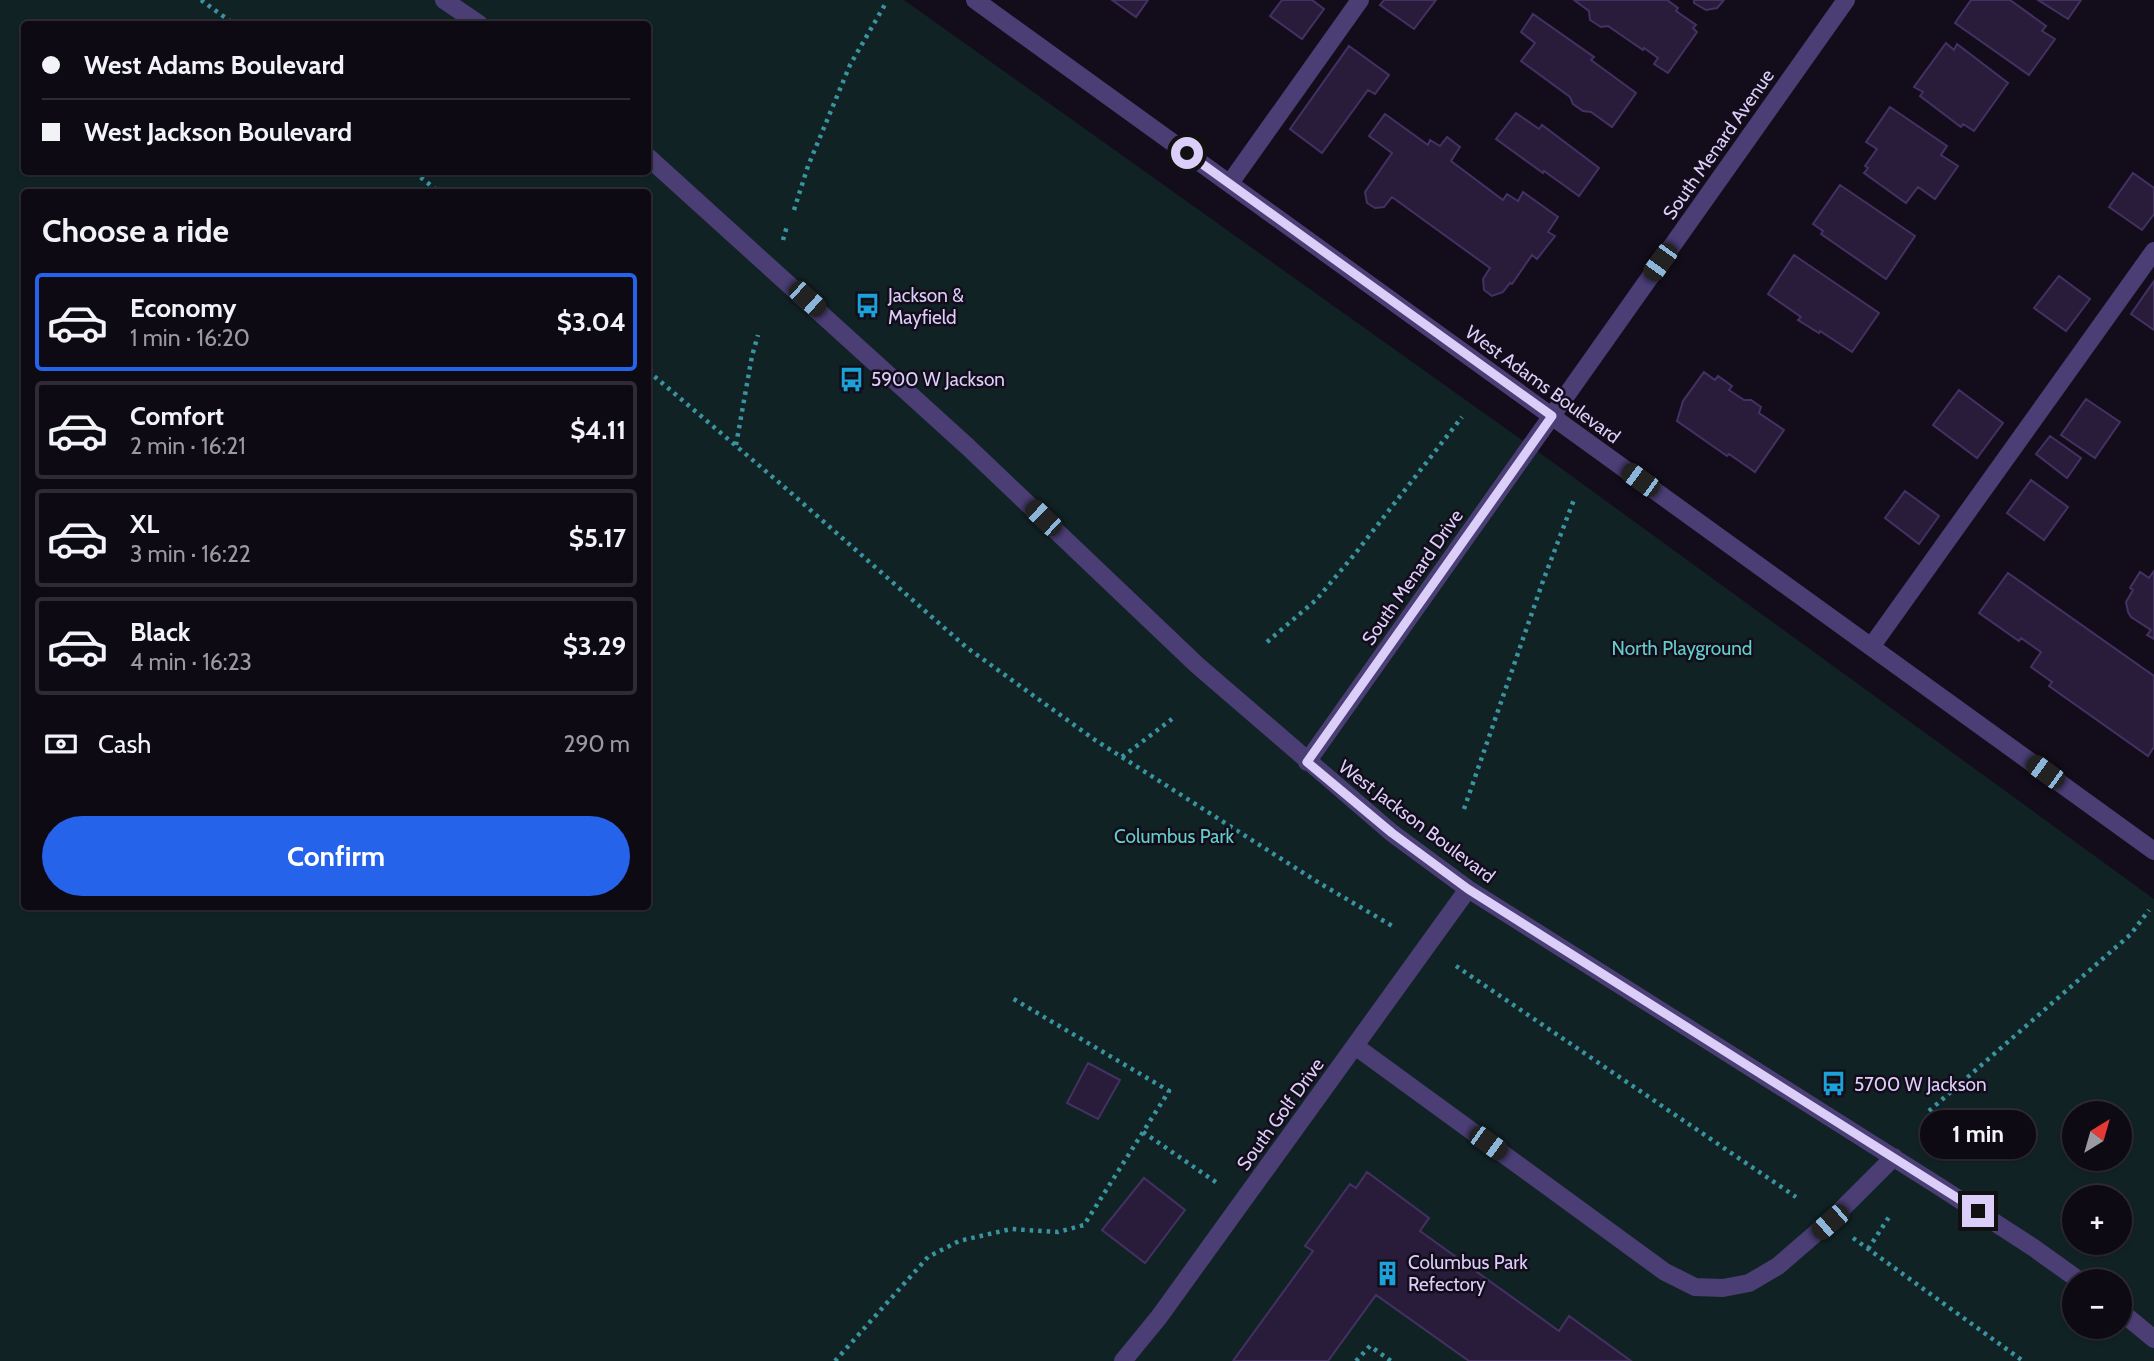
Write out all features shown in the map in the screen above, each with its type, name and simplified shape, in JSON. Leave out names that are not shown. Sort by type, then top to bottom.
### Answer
[{"type":"street","points":[[444,0],[475,21]]},
{"type":"street","name":"West Adams Boulevard","points":[[975,0],[2154,851]]},
{"type":"street","points":[[1230,183],[1360,0]]},
{"type":"street","name":"South Menard Avenue","points":[[1552,416],[1846,0]]},
{"type":"street","name":"West Jackson Boulevard","points":[[651,160],[968,447],[1197,666],[1392,833],[1468,889],[1894,1157],[2063,1269]]},
{"type":"street","points":[[1871,647],[2154,251]]},
{"type":"street","name":"South Menard Drive","points":[[1307,762],[1552,416]]},
{"type":"street","name":"South Golf Drive","points":[[1123,1361],[1159,1317],[1468,889]]},
{"type":"street","points":[[1355,1046],[1665,1272],[1695,1287],[1723,1288],[1749,1283],[1778,1266],[1830,1222],[1894,1157]]},
{"type":"street","points":[[2132,1321],[2154,1339]]},
{"type":"path","points":[[201,0],[230,21]]},
{"type":"path","points":[[794,210],[808,166],[850,65],[887,1]]},
{"type":"path","points":[[418,175],[435,189]]},
{"type":"path","points":[[783,240],[787,226]]},
{"type":"path","points":[[736,446],[758,335]]},
{"type":"path","points":[[651,374],[965,647],[1122,757],[1316,881],[1394,927]]},
{"type":"path","points":[[1267,642],[1315,600],[1354,555],[1462,417]]},
{"type":"path","points":[[1464,810],[1575,497]]},
{"type":"path","points":[[1122,757],[1172,719]]},
{"type":"path","points":[[1929,1111],[2131,934],[2149,910]]},
{"type":"path","points":[[1456,966],[1796,1198]]},
{"type":"path","points":[[835,1361],[928,1257],[959,1241],[1011,1229],[1058,1232],[1084,1225],[1169,1091],[1012,998]]},
{"type":"path","points":[[1143,1132],[1243,1201]]},
{"type":"path","points":[[1868,1249],[1889,1217]]},
{"type":"path","points":[[1853,1238],[2023,1361]]},
{"type":"path","points":[[1356,1361],[1370,1346],[1391,1361]]},
{"type":"green space","name":"Columbus Park","points":[[0,0],[904,0],[1533,448],[2154,899],[2154,1361],[0,1361]]},
{"type":"building","points":[[1112,0],[1148,0],[1136,17]]},
{"type":"building","points":[[1282,0],[1312,0],[1324,9],[1302,39],[1270,16]]},
{"type":"building","points":[[1384,0],[1436,0],[1414,29],[1380,5]]},
{"type":"building","points":[[1574,0],[1667,0],[1678,8],[1676,11],[1696,25],[1693,28],[1697,32],[1668,73],[1654,64],[1658,58],[1644,48],[1643,50],[1608,26],[1601,27],[1590,20],[1589,11]]},
{"type":"building","points":[[1694,0],[1724,0],[1717,8],[1706,10],[1694,3]]},
{"type":"building","points":[[1971,0],[2010,0],[2046,26],[2042,31],[2055,39],[2029,75],[1955,23]]},
{"type":"building","points":[[2038,0],[2081,0],[2068,19]]},
{"type":"building","points":[[1533,14],[1594,57],[1591,60],[1636,93],[1612,127],[1591,112],[1583,111],[1573,104],[1570,97],[1521,61],[1535,43],[1521,32]]},
{"type":"building","points":[[1946,43],[1954,50],[1957,44],[2008,83],[1974,131],[1963,124],[1961,127],[1920,96],[1923,92],[1914,87]]},
{"type":"building","points":[[1349,46],[1389,75],[1375,94],[1368,90],[1322,153],[1290,129]]},
{"type":"building","points":[[1890,107],[1947,146],[1941,155],[1958,166],[1935,199],[1918,187],[1906,203],[1864,173],[1868,168],[1865,166],[1877,149],[1866,142]]},
{"type":"building","points":[[1516,113],[1539,129],[1542,125],[1599,168],[1579,196],[1496,139]]},
{"type":"building","points":[[1385,114],[1428,145],[1430,140],[1440,146],[1447,137],[1460,147],[1451,161],[1503,200],[1507,194],[1518,201],[1523,192],[1558,217],[1548,232],[1555,236],[1537,259],[1532,255],[1512,284],[1503,292],[1492,296],[1484,290],[1483,279],[1490,268],[1392,197],[1384,207],[1375,208],[1367,203],[1365,192],[1392,153],[1369,136]]},
{"type":"building","points":[[2133,173],[2154,188],[2154,214],[2142,230],[2109,207]]},
{"type":"building","points":[[1840,185],[1915,236],[1886,279],[1821,234],[1823,231],[1813,224]]},
{"type":"building","points":[[1794,255],[1879,313],[1852,352],[1798,320],[1801,317],[1768,294]]},
{"type":"building","points":[[2059,276],[2090,299],[2066,331],[2034,308]]},
{"type":"building","points":[[2154,281],[2154,330],[2131,314]]},
{"type":"building","points":[[1704,372],[1715,380],[1718,376],[1732,386],[1729,390],[1761,407],[1759,413],[1784,430],[1755,472],[1677,421],[1683,401]]},
{"type":"building","points":[[1959,390],[2003,423],[1977,458],[1933,425]]},
{"type":"building","points":[[2086,399],[2120,422],[2095,458],[2061,435]]},
{"type":"building","points":[[2050,436],[2081,458],[2067,478],[2036,454]]},
{"type":"building","points":[[2031,480],[2068,507],[2044,540],[2007,513]]},
{"type":"building","points":[[1905,491],[1939,516],[1919,544],[1885,518]]},
{"type":"building","points":[[2154,571],[2154,639],[2147,635],[2151,630],[2131,617],[2126,602],[2133,590],[2130,588],[2140,572],[2149,578]]},
{"type":"building","points":[[2008,573],[2154,676],[2154,747],[2148,756],[2049,686],[2052,682],[2031,667],[2041,652],[2021,638],[2019,641],[1979,613]]},
{"type":"building","points":[[1088,1063],[1120,1080],[1098,1119],[1067,1103]]},
{"type":"building","name":"Columbus Park Refectory","points":[[1367,1172],[1429,1218],[1420,1231],[1559,1331],[1569,1316],[1631,1361],[1469,1361],[1376,1295],[1328,1361],[1233,1361],[1313,1251],[1305,1246],[1350,1184],[1356,1188]]},
{"type":"building","points":[[1144,1178],[1185,1210],[1145,1263],[1102,1230]]},
{"type":"place","name":"Jackson & Mayfield","points":[[868,306]]},
{"type":"place","name":"5900 W Jackson","points":[[851,379]]},
{"type":"place","name":"5700 W Jackson","points":[[1834,1084]]},
{"type":"place","name":"Columbus Park Refectory","points":[[1388,1273]]},
{"type":"route","points":[[1187,153],[1552,416],[1307,762],[1392,833],[1468,889],[1978,1211]]},
{"type":"park label","name":"North Playground","points":[[1682,648]]}]
